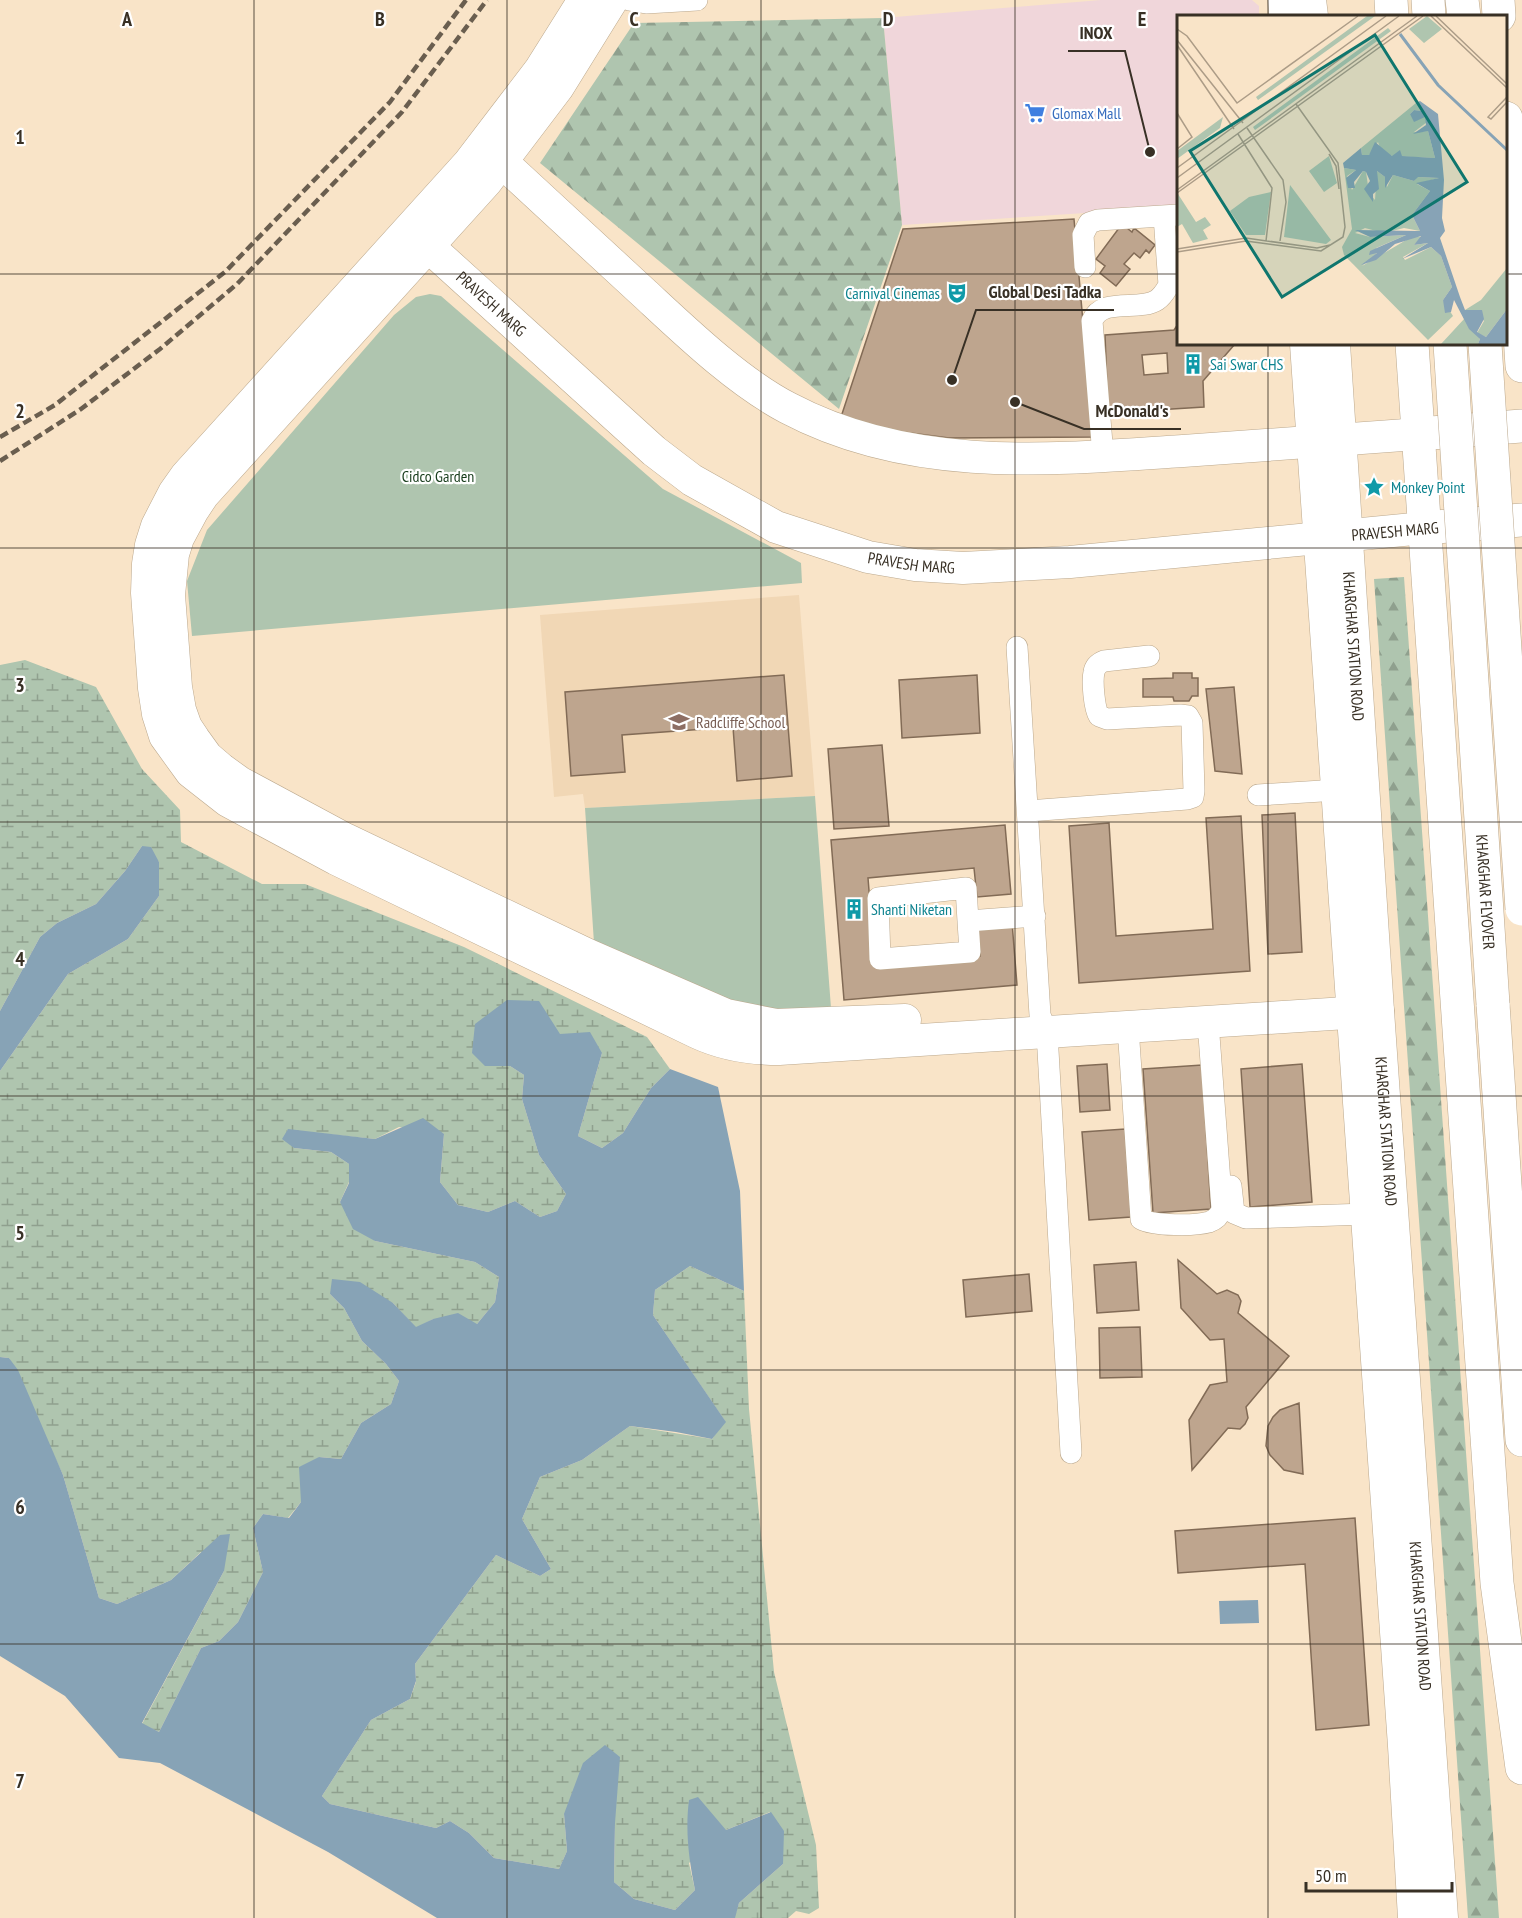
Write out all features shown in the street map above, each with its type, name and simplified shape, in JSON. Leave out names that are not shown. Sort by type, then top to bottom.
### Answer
[{"type":"main road","points":[[1391,0],[1392,15]]},
{"type":"main road","points":[[1428,0],[1429,15]]},
{"type":"main road","points":[[1462,0],[1464,15]]},
{"type":"main road","points":[[1498,0],[1499,15]]},
{"type":"main road","points":[[1507,134],[1522,366]]},
{"type":"main road","points":[[1412,345],[1497,1583],[1522,1768]]},
{"type":"main road","name":"KHARGHAR FLYOVER","points":[[1450,345],[1522,1440]]},
{"type":"main road","points":[[1485,345],[1522,909]]},
{"type":"main road","points":[[1418,434],[1522,426]]},
{"type":"main road","name":"PRAVESH MARG","points":[[1424,528],[1522,520]]},
{"type":"street","points":[[494,152],[540,70],[584,0]]},
{"type":"street","points":[[612,0],[558,87],[494,152],[421,237],[204,495],[178,538],[173,554],[169,595],[176,687],[186,727],[207,757],[239,782],[345,839],[588,955],[726,1015],[757,1023],[776,1025],[1044,1024],[1128,1027],[1213,1022],[1365,1004]]},
{"type":"street","points":[[629,0],[646,3],[697,0]]},
{"type":"street","points":[[1284,0],[1285,15]]},
{"type":"street","points":[[1310,0],[1312,15]]},
{"type":"street","points":[[494,152],[690,335],[756,388],[788,408],[856,438],[929,454],[1015,459],[1103,456],[1418,434]]},
{"type":"street","points":[[1084,267],[1083,235],[1089,223],[1098,220],[1171,215],[1168,285],[1164,293],[1151,303],[1102,309],[1095,314],[1092,321],[1103,456]]},
{"type":"street","name":"PRAVESH MARG","points":[[421,237],[654,451],[692,480],[776,527],[868,557],[915,565],[963,568],[1070,562],[1424,528]]},
{"type":"street","name":"KHARGHAR STATION ROAD","points":[[1306,345],[1328,441]]},
{"type":"street","name":"KHARGHAR STATION ROAD","points":[[1334,345],[1328,441],[1398,1476],[1413,1918]]},
{"type":"street","name":"KHARGHAR STATION ROAD","points":[[1334,536],[1338,790],[1365,1004],[1367,1214],[1398,1476],[1442,1918]]},
{"type":"street","points":[[1017,647],[1071,1453]]},
{"type":"street","points":[[1028,811],[1193,797],[1192,723],[1188,716],[1107,719],[1099,716],[1095,710],[1094,671],[1097,664],[1104,661],[1149,656]]},
{"type":"street","points":[[1258,795],[1338,790]]},
{"type":"street","points":[[966,888],[968,921],[970,952],[880,959],[879,898],[966,888]]},
{"type":"street","points":[[968,921],[1035,916]]},
{"type":"street","points":[[1044,1024],[1365,1004]]},
{"type":"street","points":[[1128,1027],[1141,1219],[1149,1223],[1190,1224],[1211,1222],[1220,1215],[1222,1209],[1213,1022]]},
{"type":"street","points":[[1213,1022],[1234,1213],[1246,1218],[1367,1214]]},
{"type":"shaded area","name":"Glomax Mall","points":[[1101,0],[1252,0],[1259,6],[1259,15],[1177,15],[1177,207],[902,225],[883,18]]},
{"type":"shaded area","name":"Radcliffe School","points":[[799,595],[815,796],[585,808],[583,794],[554,797],[540,615]]},
{"type":"green space","points":[[883,18],[902,225],[839,409],[540,163],[634,23]]},
{"type":"green space","name":"Cidco Garden","points":[[430,294],[441,296],[663,489],[801,563],[802,583],[192,636],[187,581],[207,530],[394,315],[416,297]]},
{"type":"green space","points":[[1404,577],[1499,1918],[1468,1918],[1374,579]]},
{"type":"green space","points":[[25,660],[96,687],[142,769],[180,810],[181,842],[262,884],[305,884],[464,947],[647,1037],[670,1069],[651,1088],[623,1133],[602,1148],[578,1136],[602,1053],[485,1066],[510,1066],[524,1075],[522,1099],[539,1155],[566,1194],[557,1211],[540,1217],[515,1201],[488,1212],[458,1205],[440,1182],[444,1134],[399,1127],[375,1139],[287,1130],[294,1148],[331,1152],[349,1164],[349,1182],[340,1202],[375,1241],[475,1262],[499,1277],[495,1302],[477,1324],[433,1319],[416,1328],[393,1303],[330,1294],[344,1308],[362,1341],[386,1364],[399,1381],[391,1404],[361,1423],[341,1459],[319,1457],[301,1502],[288,1518],[263,1514],[253,1528],[263,1572],[238,1622],[219,1641],[201,1648],[159,1732],[142,1724],[224,1571],[201,1552],[171,1580],[117,1604],[99,1598],[63,1475],[9,1358],[0,1357],[0,1071],[68,974],[128,939],[159,896],[159,862],[142,846],[125,871],[96,904],[57,923],[40,937],[0,1011],[0,665]]},
{"type":"green space","points":[[815,796],[831,1008],[745,1012],[594,943],[585,808]]},
{"type":"green space","points":[[690,1266],[744,1291],[749,1409],[774,1672],[816,1845],[819,1908],[809,1914],[796,1911],[788,1918],[734,1918],[739,1903],[783,1864],[770,1812],[726,1830],[689,1863],[695,1890],[675,1910],[634,1899],[614,1882],[615,1823],[564,1814],[567,1851],[559,1869],[494,1858],[469,1833],[450,1821],[436,1828],[330,1804],[322,1796],[371,1720],[410,1699],[416,1682],[415,1664],[496,1555],[540,1576],[551,1569],[522,1519],[540,1477],[582,1460],[630,1426],[712,1439],[725,1421],[653,1315],[655,1290]]},
{"type":"water","points":[[142,846],[151,847],[159,862],[159,896],[128,939],[68,974],[0,1071],[0,1011],[40,937],[57,923],[96,904],[125,871]]},
{"type":"water","points":[[507,1000],[539,1001],[560,1034],[590,1032],[602,1053],[578,1136],[602,1148],[623,1133],[651,1088],[670,1069],[718,1087],[740,1191],[744,1291],[690,1266],[655,1290],[653,1315],[726,1422],[712,1439],[630,1426],[582,1460],[540,1477],[522,1519],[551,1569],[540,1576],[496,1555],[415,1664],[416,1681],[410,1699],[371,1720],[322,1796],[330,1804],[436,1828],[450,1821],[469,1833],[494,1858],[559,1869],[567,1851],[564,1814],[583,1763],[605,1745],[620,1757],[615,1823],[614,1882],[634,1899],[675,1910],[695,1890],[688,1845],[689,1800],[698,1797],[726,1830],[771,1812],[784,1831],[783,1864],[739,1903],[735,1918],[437,1918],[328,1852],[160,1763],[119,1758],[65,1696],[0,1656],[0,1357],[9,1358],[18,1370],[63,1475],[99,1598],[117,1604],[171,1580],[220,1535],[230,1534],[224,1571],[142,1723],[159,1732],[201,1648],[219,1641],[238,1622],[263,1572],[253,1528],[263,1514],[289,1518],[301,1502],[299,1467],[319,1457],[341,1459],[361,1423],[391,1404],[399,1381],[386,1364],[362,1341],[344,1308],[330,1294],[332,1279],[360,1282],[393,1303],[416,1327],[433,1319],[458,1313],[477,1324],[495,1302],[499,1277],[475,1262],[375,1241],[353,1229],[340,1202],[349,1183],[349,1164],[331,1152],[294,1148],[282,1139],[288,1129],[375,1139],[423,1118],[444,1134],[440,1182],[458,1205],[488,1212],[515,1201],[540,1217],[557,1211],[566,1194],[539,1155],[522,1099],[524,1075],[510,1066],[485,1066],[472,1053],[475,1024]]},
{"type":"water","points":[[1258,1600],[1259,1623],[1220,1624],[1219,1601]]},
{"type":"building","points":[[1074,219],[1093,437],[949,438],[895,431],[841,417],[903,229]]},
{"type":"building","points":[[1122,224],[1132,232],[1134,228],[1155,245],[1149,253],[1146,250],[1140,258],[1134,253],[1124,264],[1130,269],[1116,286],[1100,273],[1105,266],[1096,259]]},
{"type":"building","name":"Sai Swar CHS","points":[[1177,326],[1177,345],[1234,345],[1203,381],[1204,407],[1108,413],[1105,335],[1174,330]],"holes":[[[1167,353],[1168,373],[1144,375],[1142,355]]]},
{"type":"building","points":[[1173,673],[1192,673],[1192,678],[1198,678],[1198,696],[1192,696],[1189,701],[1174,701],[1173,697],[1143,697],[1143,679],[1173,678]]},
{"type":"building","points":[[784,675],[792,776],[737,781],[733,727],[622,735],[625,772],[571,776],[565,692]]},
{"type":"building","points":[[977,675],[980,733],[902,738],[899,680]]},
{"type":"building","points":[[1234,687],[1242,774],[1215,771],[1206,689]]},
{"type":"building","points":[[882,745],[889,826],[834,829],[828,749]]},
{"type":"building","points":[[1295,813],[1302,952],[1268,954],[1262,815]]},
{"type":"building","points":[[1241,816],[1250,971],[1079,983],[1069,826],[1109,823],[1116,936],[1213,929],[1206,818]]},
{"type":"building","name":"Shanti Niketan","points":[[1005,825],[1011,894],[977,897],[974,868],[868,878],[875,965],[980,956],[978,925],[1012,922],[1017,985],[844,1000],[831,840]]},
{"type":"building","points":[[1107,1064],[1110,1110],[1080,1112],[1077,1066]]},
{"type":"building","points":[[1302,1064],[1312,1202],[1250,1207],[1241,1069]]},
{"type":"building","points":[[1202,1065],[1211,1209],[1153,1213],[1143,1069]]},
{"type":"building","points":[[1125,1129],[1131,1217],[1089,1220],[1082,1132]]},
{"type":"building","points":[[1178,1260],[1217,1294],[1227,1290],[1238,1295],[1241,1301],[1238,1313],[1289,1356],[1246,1407],[1248,1418],[1245,1424],[1240,1429],[1228,1428],[1192,1470],[1189,1420],[1210,1385],[1227,1382],[1224,1339],[1210,1340],[1181,1308]]},
{"type":"building","points":[[1136,1262],[1139,1310],[1097,1313],[1094,1265]]},
{"type":"building","points":[[1029,1274],[1032,1311],[966,1317],[963,1280]]},
{"type":"building","points":[[1140,1327],[1142,1377],[1100,1378],[1099,1328]]},
{"type":"building","points":[[1299,1403],[1303,1474],[1284,1470],[1270,1455],[1266,1446],[1268,1426],[1273,1417],[1280,1410]]},
{"type":"building","points":[[1355,1518],[1369,1725],[1316,1730],[1305,1564],[1178,1573],[1175,1531]]},
{"type":"railway","points":[[0,437],[55,405],[225,272],[390,102],[466,0]]},
{"type":"railway","points":[[0,461],[81,409],[160,349],[237,284],[402,112],[487,0]]},
{"type":"place","name":"Glomax Mall","points":[[1035,113]]},
{"type":"place","name":"INOX","points":[[1150,152]]},
{"type":"place","name":"Carnival Cinemas","points":[[957,293]]},
{"type":"place","name":"Sai Swar CHS","points":[[1193,364]]},
{"type":"place","name":"Global Desi Tadka","points":[[952,380]]},
{"type":"place","name":"McDonald's","points":[[1015,402]]},
{"type":"place","name":"Monkey Point","points":[[1374,487]]},
{"type":"place","name":"Radcliffe School","points":[[679,722]]},
{"type":"place","name":"Shanti Niketan","points":[[854,909]]}]
